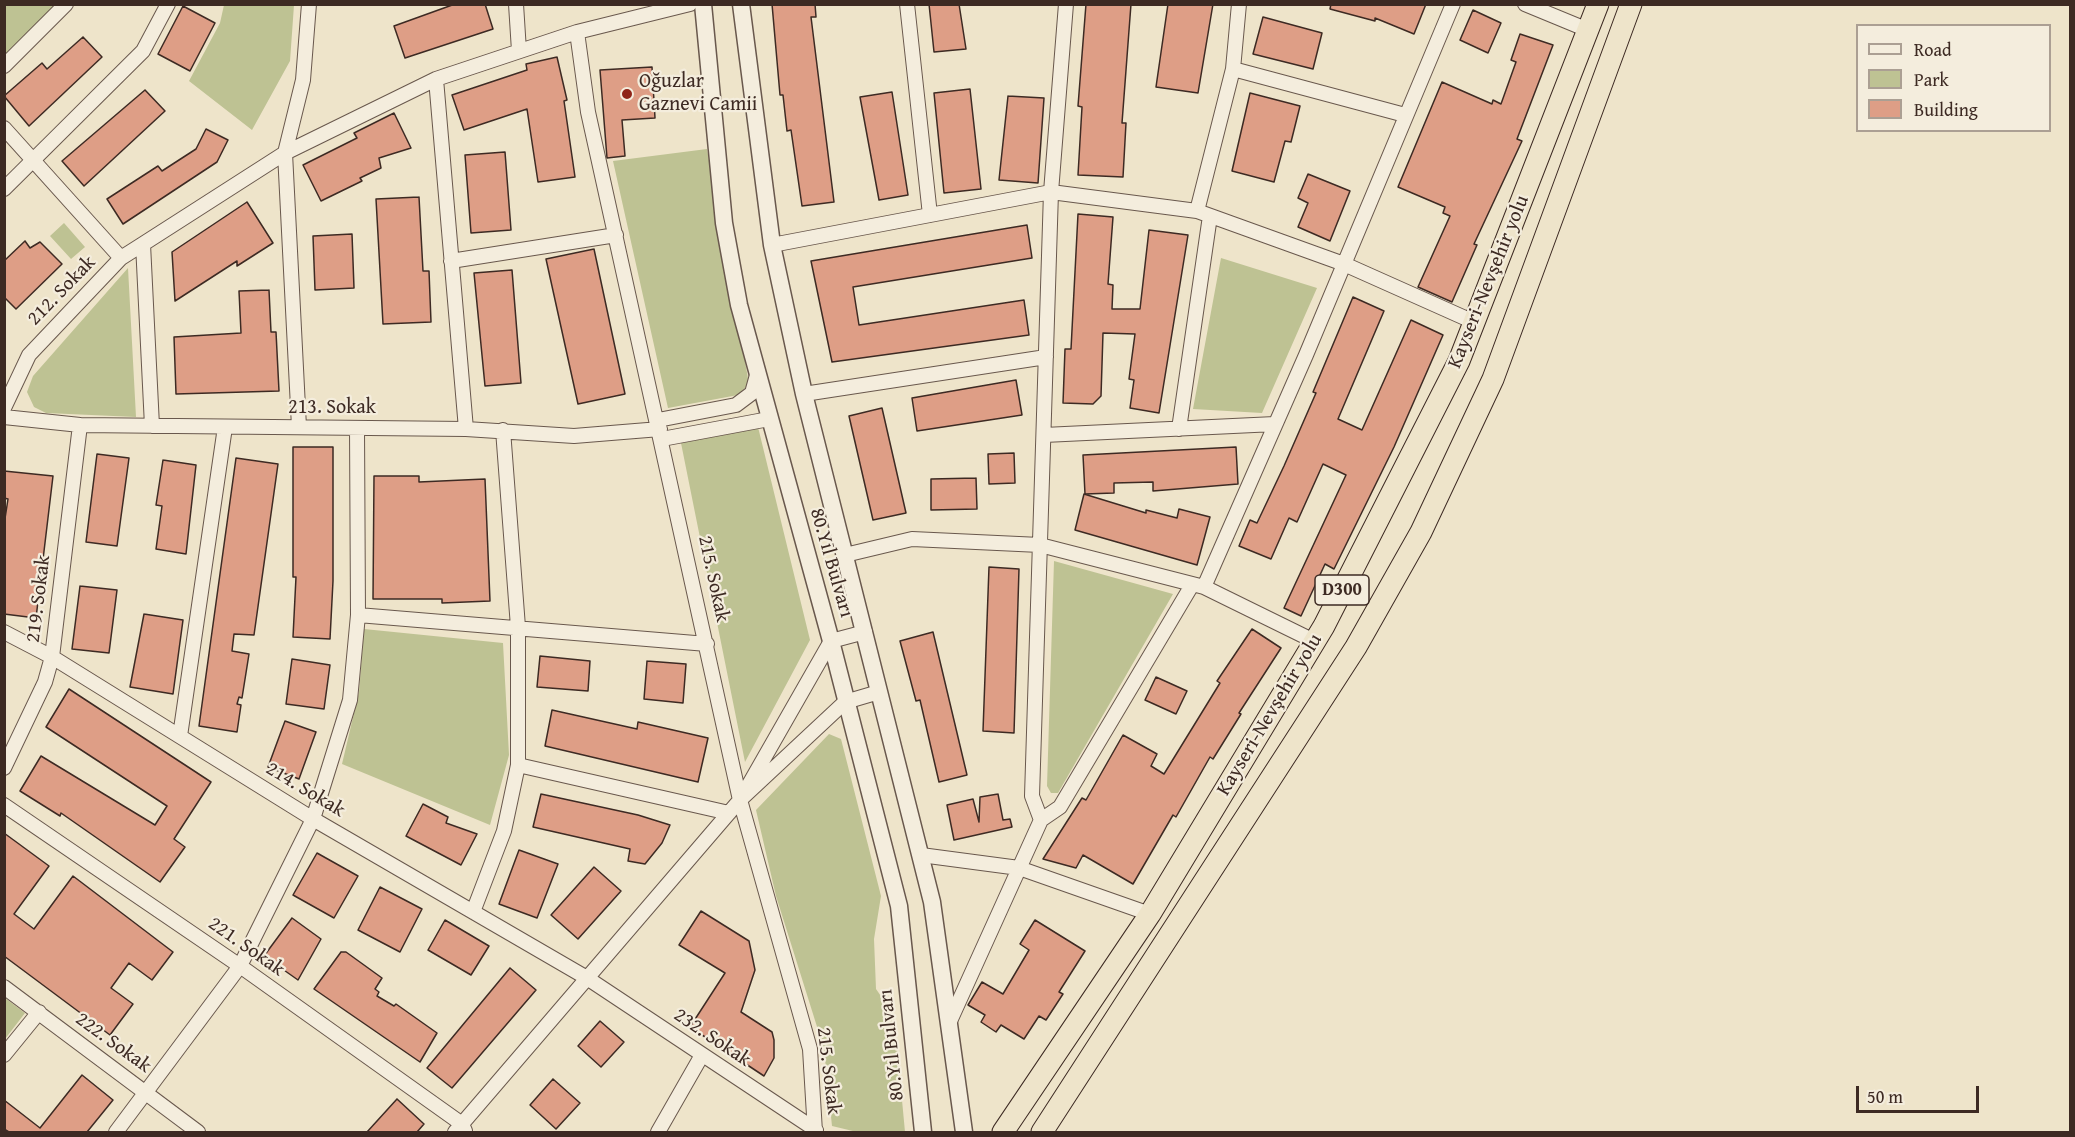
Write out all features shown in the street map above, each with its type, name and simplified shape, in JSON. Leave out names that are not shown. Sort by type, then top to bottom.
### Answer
[{"type":"highway","name":"Kayseri-Nevşehir yolu","points":[[1003,1132],[1150,914],[1314,641],[1459,361],[1598,4]]},
{"type":"highway","name":"Kayseri-Nevşehir yolu","points":[[1042,1132],[1356,647],[1421,532],[1493,380],[1631,4]]},
{"type":"street","points":[[4,66],[66,4]]},
{"type":"street","points":[[4,189],[143,51],[168,4]]},
{"type":"street","points":[[299,427],[285,153],[303,80],[309,4]]},
{"type":"street","points":[[516,4],[519,51]]},
{"type":"street","name":"212. Sokak","points":[[4,408],[29,355],[121,258],[285,153],[435,79],[577,32],[690,4]]},
{"type":"street","name":"80.Yıl Bulvarı","points":[[703,4],[724,223],[739,304],[831,641],[899,906],[923,1132]]},
{"type":"street","name":"80.Yıl Bulvarı","points":[[741,4],[772,245],[804,394],[866,632],[932,902],[964,1132]]},
{"type":"street","points":[[907,4],[930,215]]},
{"type":"street","points":[[1041,820],[1032,796],[1051,192],[1066,4]]},
{"type":"street","points":[[1179,429],[1203,214],[1233,69],[1239,4]]},
{"type":"street","points":[[950,1021],[1041,820],[1060,807],[1197,586],[1275,424],[1452,4]]},
{"type":"street","points":[[1525,4],[1588,30]]},
{"type":"street","name":"215. Sokak","points":[[577,32],[588,112],[660,429],[740,800],[810,1049],[815,1131]]},
{"type":"street","points":[[1233,69],[1405,115]]},
{"type":"street","points":[[435,79],[466,429]]},
{"type":"street","points":[[4,128],[121,258]]},
{"type":"street","points":[[772,245],[1051,192],[1203,214],[1344,264],[1474,322]]},
{"type":"street","points":[[451,261],[616,235]]},
{"type":"street","points":[[143,244],[152,426]]},
{"type":"street","points":[[804,394],[1046,357]]},
{"type":"street","name":"213. Sokak","points":[[660,429],[736,405],[752,393],[757,375]]},
{"type":"street","name":"213. Sokak","points":[[4,417],[80,425],[466,429],[574,436],[769,419]]},
{"type":"street","points":[[1044,435],[1275,424]]},
{"type":"street","name":"219. Sokak","points":[[4,768],[45,682],[52,657],[80,425]]},
{"type":"street","points":[[180,736],[225,427]]},
{"type":"street","points":[[116,1132],[240,966],[313,819],[350,700],[358,615],[357,428]]},
{"type":"street","points":[[473,912],[504,831],[518,765],[518,627],[503,430]]},
{"type":"street","points":[[845,555],[912,539],[1040,545],[1197,586],[1314,641]]},
{"type":"street","points":[[358,615],[707,644]]},
{"type":"street","name":"214. Sokak","points":[[4,632],[52,657],[313,819],[587,978]]},
{"type":"street","points":[[740,800],[831,641],[866,632]]},
{"type":"street","points":[[461,1130],[587,978],[740,800],[845,702],[879,692]]},
{"type":"street","points":[[518,765],[729,813]]},
{"type":"street","name":"221. Sokak","points":[[4,805],[240,966],[461,1130]]},
{"type":"street","points":[[921,855],[1019,868],[1150,914]]},
{"type":"street","name":"232. Sokak","points":[[587,978],[815,1131]]},
{"type":"street","name":"222. Sokak","points":[[4,987],[198,1132]]},
{"type":"street","points":[[4,1055],[39,1012]]},
{"type":"street","points":[[658,1132],[702,1055]]},
{"type":"green space","points":[[5,5],[56,5],[5,56]]},
{"type":"green space","points":[[224,5],[294,5],[290,61],[252,130],[189,81],[220,23]]},
{"type":"green space","points":[[707,149],[749,384],[738,395],[668,408],[613,161]]},
{"type":"green space","points":[[64,223],[85,247],[71,259],[50,236]]},
{"type":"green space","points":[[1221,258],[1317,288],[1262,413],[1193,409]]},
{"type":"green space","points":[[128,268],[136,417],[46,413],[34,407],[27,392],[33,376]]},
{"type":"green space","points":[[758,427],[810,640],[745,762],[681,443]]},
{"type":"green space","points":[[1054,561],[1173,594],[1058,793],[1051,793],[1047,786]]},
{"type":"green space","points":[[364,629],[503,643],[509,755],[490,825],[342,764],[359,692]]},
{"type":"green space","points":[[829,734],[841,739],[881,896],[874,939],[876,989],[894,1015],[905,1132],[857,1132],[832,1126],[824,1049],[776,896],[756,810]]},
{"type":"green space","points":[[5,998],[25,1013],[5,1039]]},
{"type":"building","points":[[455,4],[485,4],[493,29],[405,58],[394,26]]},
{"type":"building","points":[[772,4],[815,4],[816,17],[811,17],[834,202],[802,206],[791,130],[787,131],[783,95],[780,95]]},
{"type":"building","points":[[929,4],[959,4],[966,49],[934,52]]},
{"type":"building","points":[[1086,4],[1131,4],[1122,123],[1126,123],[1123,177],[1078,175],[1082,107],[1078,106]]},
{"type":"building","points":[[1168,4],[1213,4],[1198,93],[1156,87]]},
{"type":"building","points":[[1331,4],[1426,4],[1414,34],[1375,18],[1375,21],[1330,9]]},
{"type":"building","points":[[183,6],[215,23],[190,71],[158,54]]},
{"type":"building","points":[[1473,10],[1501,23],[1488,53],[1460,40]]},
{"type":"building","points":[[1263,17],[1322,33],[1313,69],[1253,54]]},
{"type":"building","points":[[1520,34],[1553,45],[1517,139],[1522,141],[1474,244],[1477,245],[1452,302],[1418,287],[1450,216],[1443,213],[1445,207],[1398,187],[1442,82],[1492,104],[1493,100],[1501,104],[1516,62],[1511,60]]},
{"type":"building","points":[[83,37],[102,57],[29,126],[4,96],[42,63],[47,69]]},
{"type":"building","points":[[557,57],[567,100],[564,101],[575,177],[538,182],[527,109],[464,130],[452,95],[527,70],[526,64]]},
{"type":"building","name":"Oğuzlar Gaznevi Camii","points":[[652,67],[655,118],[622,120],[625,156],[607,158],[600,70]]},
{"type":"building","points":[[970,89],[981,189],[944,193],[934,93]]},
{"type":"building","points":[[145,90],[165,111],[84,186],[62,161]]},
{"type":"building","points":[[892,92],[908,195],[879,200],[860,97]]},
{"type":"building","points":[[1250,93],[1300,106],[1291,142],[1285,141],[1274,182],[1232,171]]},
{"type":"building","points":[[1008,96],[1044,98],[1038,183],[999,180]]},
{"type":"building","points":[[394,113],[411,148],[379,158],[381,168],[360,178],[362,181],[321,201],[303,165],[357,138],[354,133]]},
{"type":"building","points":[[206,129],[228,140],[217,162],[123,224],[107,199],[158,166],[162,171],[196,149]]},
{"type":"building","points":[[505,152],[511,230],[471,233],[465,155]]},
{"type":"building","points":[[1308,174],[1350,191],[1330,241],[1298,227],[1308,203],[1298,198]]},
{"type":"building","points":[[419,197],[423,271],[429,271],[431,322],[383,324],[376,199]]},
{"type":"building","points":[[247,202],[273,243],[237,266],[237,261],[175,301],[172,252]]},
{"type":"building","points":[[1078,214],[1113,217],[1108,284],[1113,285],[1112,309],[1140,309],[1149,230],[1188,235],[1159,413],[1130,408],[1134,380],[1129,379],[1135,334],[1103,333],[1101,396],[1093,404],[1063,403],[1065,349],[1071,349]]},
{"type":"building","points":[[1027,225],[1032,258],[853,287],[859,325],[1024,300],[1029,335],[832,362],[811,261]]},
{"type":"building","points":[[352,234],[354,288],[315,290],[313,236]]},
{"type":"building","points":[[25,241],[30,248],[40,242],[62,264],[16,309],[4,297],[4,261]]},
{"type":"building","points":[[594,249],[625,394],[578,404],[546,259]]},
{"type":"building","points":[[512,270],[521,383],[485,386],[474,273]]},
{"type":"building","points":[[269,290],[271,332],[276,332],[279,391],[176,394],[174,337],[241,333],[239,291]]},
{"type":"building","points":[[1353,297],[1384,311],[1338,419],[1362,430],[1411,320],[1443,335],[1394,447],[1334,569],[1325,564],[1301,616],[1284,608],[1346,475],[1323,464],[1297,522],[1289,518],[1271,559],[1239,546],[1250,520],[1257,523],[1284,466],[1316,393],[1313,392]]},
{"type":"building","points":[[1016,380],[1022,415],[917,431],[912,398]]},
{"type":"building","points":[[882,408],[906,513],[873,520],[849,416]]},
{"type":"building","points":[[293,447],[333,447],[333,581],[330,639],[293,637],[296,577],[293,577]]},
{"type":"building","points":[[1236,447],[1238,484],[1153,491],[1153,482],[1114,483],[1114,493],[1085,494],[1083,455]]},
{"type":"building","points":[[1014,453],[1015,483],[989,484],[988,454]]},
{"type":"building","points":[[97,454],[129,458],[117,546],[86,542]]},
{"type":"building","points":[[236,458],[278,464],[254,635],[234,634],[232,651],[249,654],[242,698],[239,697],[237,704],[241,705],[237,732],[199,726]]},
{"type":"building","points":[[163,460],[196,465],[186,554],[156,549],[162,506],[156,505]]},
{"type":"building","points":[[4,471],[53,476],[36,618],[4,614],[4,525],[8,499],[4,498]]},
{"type":"building","points":[[374,476],[419,476],[419,482],[485,479],[490,601],[442,603],[442,599],[373,599]]},
{"type":"building","points":[[976,478],[977,509],[931,510],[931,479]]},
{"type":"building","points":[[1084,494],[1146,513],[1146,510],[1177,518],[1179,509],[1210,517],[1197,565],[1075,530]]},
{"type":"building","points":[[989,567],[1019,569],[1014,733],[983,731]]},
{"type":"building","points":[[80,586],[117,590],[109,653],[72,649]]},
{"type":"building","points":[[144,614],[183,620],[173,694],[130,687]]},
{"type":"building","points":[[1252,629],[1281,648],[1239,713],[1241,714],[1213,759],[1210,757],[1176,817],[1173,815],[1133,884],[1083,855],[1076,868],[1043,859],[1082,798],[1086,800],[1123,735],[1157,754],[1151,766],[1164,774],[1220,683],[1217,681]]},
{"type":"building","points":[[933,632],[967,775],[939,782],[920,700],[916,701],[900,641]]},
{"type":"building","points":[[540,656],[590,661],[588,691],[537,687]]},
{"type":"building","points":[[292,659],[330,665],[324,709],[286,704]]},
{"type":"building","points":[[647,661],[686,664],[683,703],[644,699]]},
{"type":"building","points":[[1156,677],[1187,691],[1176,714],[1145,700]]},
{"type":"building","points":[[69,689],[211,782],[174,839],[185,847],[160,882],[61,813],[60,816],[20,791],[41,756],[155,825],[167,806],[46,727]]},
{"type":"building","points":[[552,710],[637,729],[638,722],[708,738],[698,782],[545,746]]},
{"type":"building","points":[[285,721],[316,732],[299,779],[268,767]]},
{"type":"building","points":[[541,794],[638,815],[670,825],[662,843],[645,864],[628,861],[630,849],[533,827]]},
{"type":"building","points":[[998,794],[1003,820],[1010,819],[1012,827],[954,840],[947,805],[973,799],[979,822],[980,797]]},
{"type":"building","points":[[423,804],[448,817],[446,823],[477,834],[461,865],[406,836]]},
{"type":"building","points":[[4,833],[49,866],[14,914],[34,929],[73,876],[173,952],[152,980],[129,963],[111,988],[133,1004],[110,1035],[4,956]]},
{"type":"building","points":[[519,850],[558,864],[537,918],[499,904]]},
{"type":"building","points":[[317,853],[358,876],[334,918],[293,895]]},
{"type":"building","points":[[594,867],[621,891],[578,939],[551,915]]},
{"type":"building","points":[[380,887],[422,909],[400,952],[358,930]]},
{"type":"building","points":[[701,911],[749,941],[755,970],[741,1012],[772,1032],[774,1058],[764,1076],[690,1027],[725,973],[679,945]]},
{"type":"building","points":[[292,918],[321,939],[298,980],[264,956]]},
{"type":"building","points":[[445,920],[489,946],[471,975],[428,950]]},
{"type":"building","points":[[1035,920],[1085,951],[1059,992],[1063,994],[1046,1020],[1039,1016],[1024,1039],[1001,1025],[996,1032],[981,1022],[985,1015],[968,1005],[982,982],[1003,994],[1029,950],[1020,944]]},
{"type":"building","points":[[341,952],[346,952],[382,978],[375,989],[379,992],[377,996],[394,1006],[396,1004],[437,1033],[420,1062],[314,989]]},
{"type":"building","points":[[510,968],[536,990],[452,1088],[427,1068]]},
{"type":"building","points":[[600,1021],[624,1042],[601,1067],[578,1046]]},
{"type":"building","points":[[82,1075],[113,1100],[87,1132],[9,1132],[4,1129],[4,1100],[40,1128]]},
{"type":"building","points":[[553,1079],[580,1103],[556,1129],[530,1105]]},
{"type":"building","points":[[397,1099],[424,1124],[417,1132],[367,1132]]},
{"type":"place","name":"Oğuzlar Gaznevi Camii","points":[[627,94]]}]
